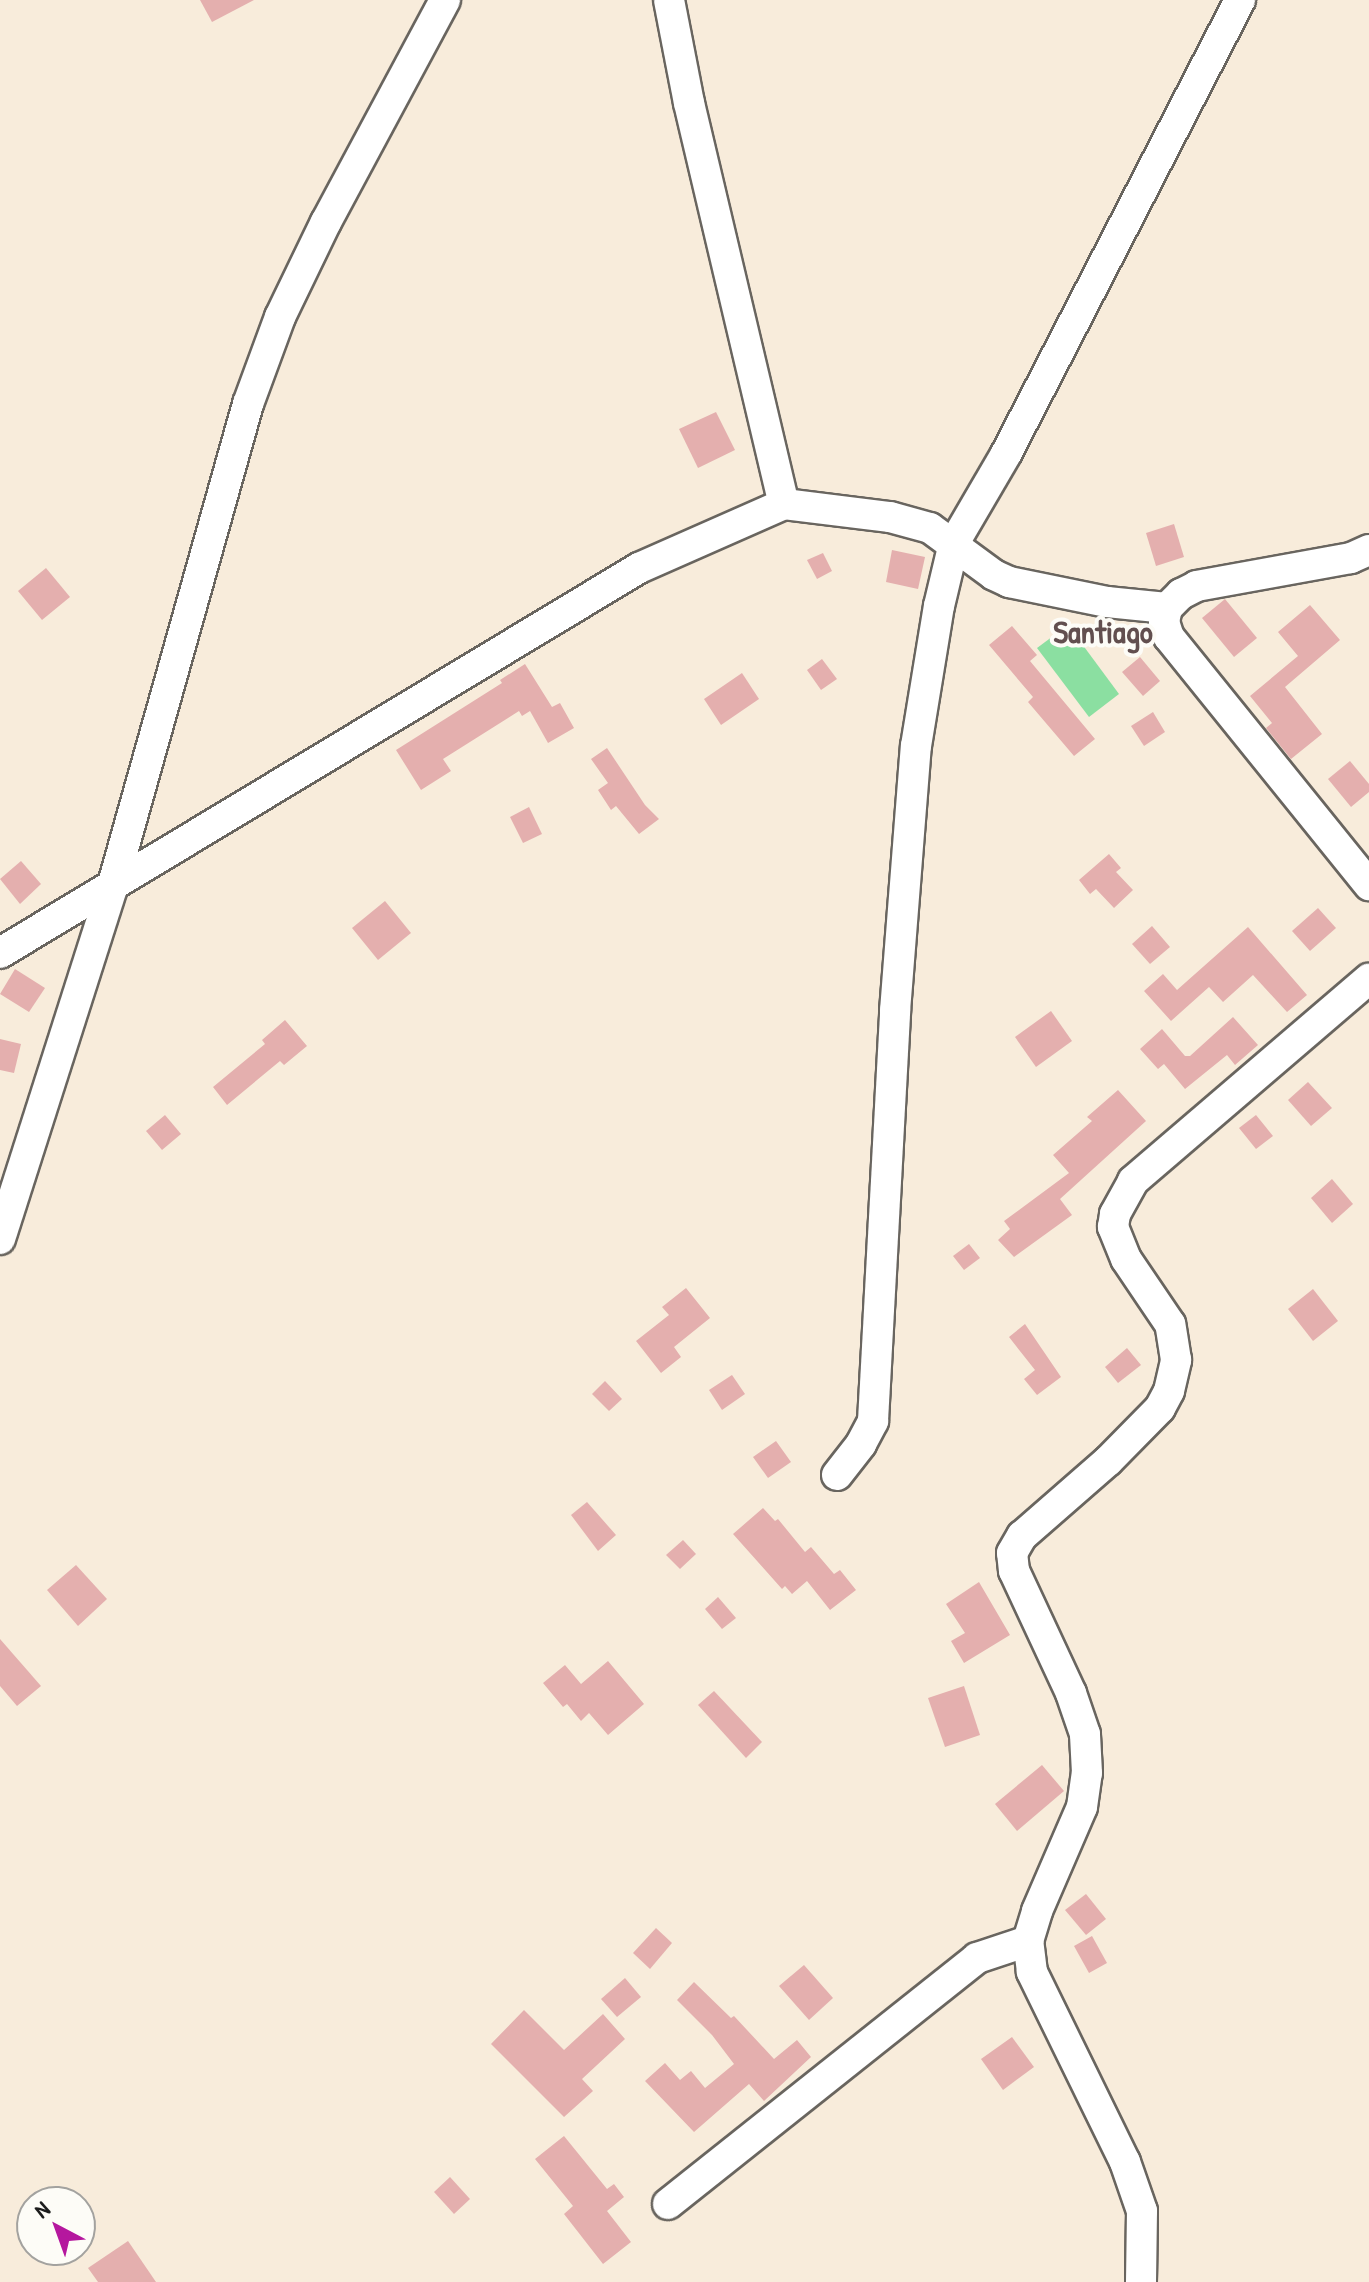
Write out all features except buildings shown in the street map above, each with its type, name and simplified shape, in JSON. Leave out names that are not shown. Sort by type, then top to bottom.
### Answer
[{"type":"street","points":[[0,1239],[112,888],[228,467],[280,317],[326,222],[445,0]]},
{"type":"street","points":[[669,0],[784,504]]},
{"type":"street","points":[[837,1475],[861,1444],[873,1421],[895,1011],[916,746],[939,606],[954,543],[1006,454],[1240,0]]},
{"type":"street","points":[[0,953],[639,568],[784,504],[890,517],[930,528],[994,575],[1009,582],[1107,602],[1167,608]]},
{"type":"street","points":[[1369,550],[1351,558],[1197,586],[1181,594],[1167,608],[1164,622],[1169,637],[1369,885]]},
{"type":"street","points":[[1141,2282],[1142,2211],[1125,2162],[1032,1972],[1028,1941],[1037,1911],[1082,1807],[1087,1773],[1085,1734],[1071,1693],[1014,1571],[1012,1553],[1022,1536],[1108,1461],[1160,1408],[1169,1391],[1176,1360],[1170,1324],[1118,1243],[1113,1227],[1115,1214],[1133,1181],[1369,979]]},
{"type":"street","points":[[668,2204],[977,1958],[1028,1941]]},
{"type":"green space","points":[[1068,625],[1119,694],[1089,717],[1037,648]]},
{"type":"district","name":"Santiago","points":[[1103,632]]}]
